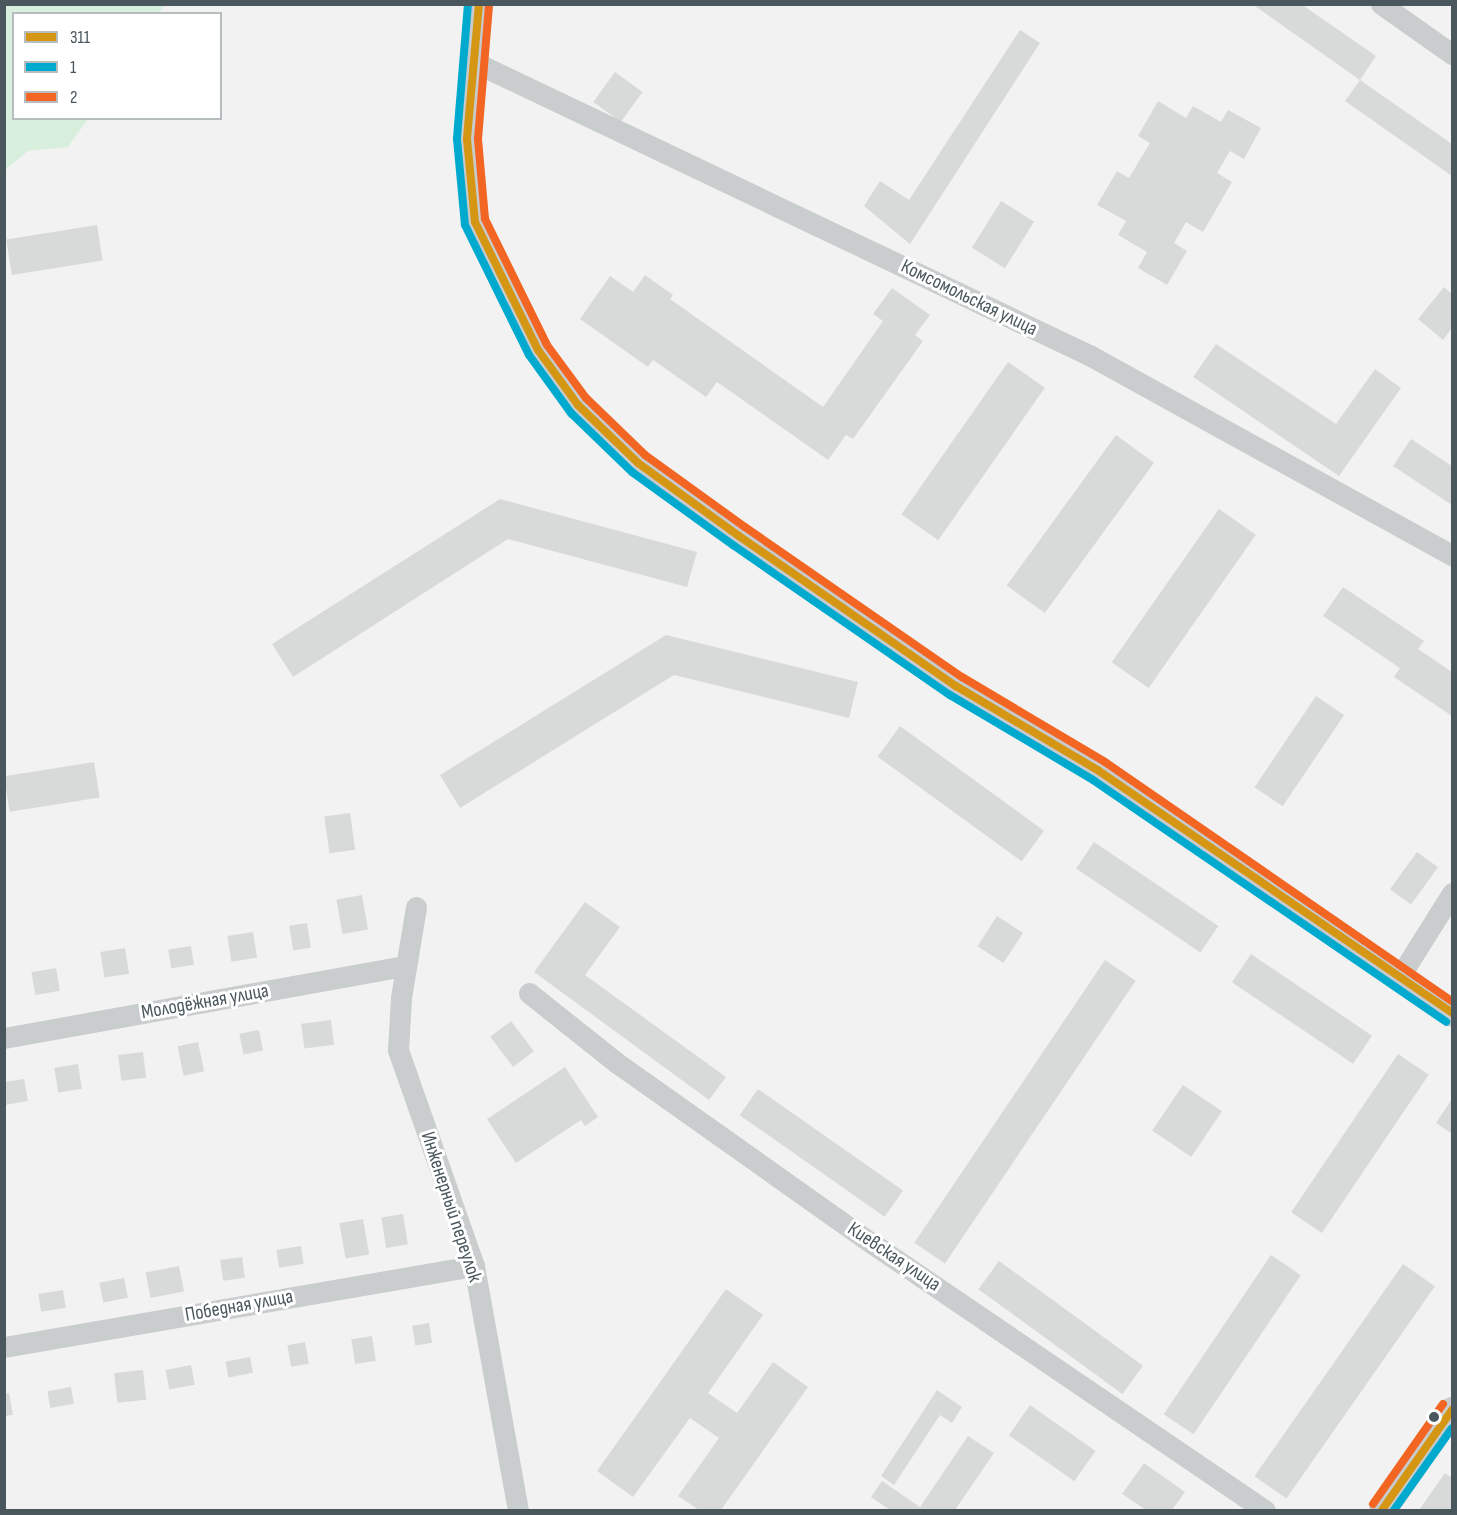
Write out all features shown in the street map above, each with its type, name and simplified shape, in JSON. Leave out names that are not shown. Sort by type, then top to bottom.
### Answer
[{"type":"main road","points":[[479,4],[467,139],[475,222],[538,350],[578,405],[639,462],[739,536],[957,686],[1099,771],[1452,1013]]},
{"type":"main road","points":[[1382,1510],[1452,1410]]},
{"type":"street","points":[[1381,4],[1452,54]]},
{"type":"street","name":"Комсомольская улица","points":[[474,62],[1091,356],[1452,555]]},
{"type":"street","points":[[1400,976],[1452,893]]},
{"type":"street","name":"Инженерный переулок","points":[[416,907],[406,966],[398,1050],[474,1266],[518,1510]]},
{"type":"street","name":"Молодёжная улица","points":[[4,1038],[406,966]]},
{"type":"street","name":"Киевская улица","points":[[529,993],[617,1063],[873,1244],[1266,1510]]},
{"type":"street","name":"Победная улица","points":[[4,1347],[474,1266]]},
{"type":"green space","points":[[5,4],[165,5],[160,12],[12,12],[12,120],[87,120],[68,147],[28,151],[5,170]]},
{"type":"building","points":[[1252,4],[1301,4],[1376,56],[1360,80]]},
{"type":"building","points":[[1020,30],[1040,43],[910,244],[864,206],[880,181],[909,200]]},
{"type":"building","points":[[615,72],[643,92],[621,122],[593,102]]},
{"type":"building","points":[[1360,80],[1452,144],[1452,176],[1345,101]]},
{"type":"building","points":[[1158,101],[1186,118],[1193,106],[1221,122],[1228,110],[1261,128],[1244,159],[1230,151],[1217,173],[1232,182],[1203,232],[1186,222],[1174,243],[1187,251],[1167,285],[1138,268],[1147,252],[1118,235],[1126,221],[1097,205],[1117,171],[1129,178],[1150,143],[1138,136]]},
{"type":"building","points":[[1001,201],[1034,222],[1005,268],[972,248]]},
{"type":"building","points":[[97,225],[103,261],[12,275],[6,239]]},
{"type":"building","points":[[645,275],[673,295],[670,299],[823,407],[883,321],[873,314],[892,288],[930,315],[915,335],[923,341],[853,439],[846,435],[828,460],[717,382],[706,397],[653,360],[648,367],[580,319],[610,276],[633,292]]},
{"type":"building","points":[[1444,287],[1452,294],[1452,328],[1443,340],[1418,319]]},
{"type":"building","points":[[1216,344],[1336,424],[1375,369],[1401,388],[1339,476],[1193,377]]},
{"type":"building","points":[[1008,362],[1045,388],[938,540],[901,514]]},
{"type":"building","points":[[1116,435],[1154,463],[1045,613],[1007,585]]},
{"type":"building","points":[[1411,439],[1452,466],[1452,505],[1393,466]]},
{"type":"building","points":[[500,499],[697,552],[687,587],[508,539],[293,677],[272,644]]},
{"type":"building","points":[[1219,509],[1256,535],[1149,688],[1112,662]]},
{"type":"building","points":[[1343,587],[1424,641],[1418,649],[1452,672],[1452,716],[1394,677],[1400,668],[1323,616]]},
{"type":"building","points":[[666,635],[858,682],[849,718],[674,675],[460,808],[440,775]]},
{"type":"building","points":[[1316,696],[1344,715],[1283,806],[1254,787]]},
{"type":"building","points":[[900,726],[1044,831],[1022,861],[878,757]]},
{"type":"building","points":[[94,762],[100,798],[10,812],[4,776]]},
{"type":"building","points":[[350,813],[355,850],[329,853],[324,817]]},
{"type":"building","points":[[1094,842],[1218,926],[1200,952],[1076,869]]},
{"type":"building","points":[[1417,852],[1438,867],[1411,904],[1390,889]]},
{"type":"building","points":[[362,895],[368,929],[342,934],[336,900]]},
{"type":"building","points":[[585,902],[620,927],[585,975],[726,1077],[709,1100],[534,972]]},
{"type":"building","points":[[997,916],[1023,933],[1003,963],[977,946]]},
{"type":"building","points":[[307,923],[311,948],[293,951],[289,926]]},
{"type":"building","points":[[253,932],[257,958],[231,962],[227,936]]},
{"type":"building","points":[[191,946],[194,965],[171,968],[168,950]]},
{"type":"building","points":[[125,948],[129,974],[104,978],[100,952]]},
{"type":"building","points":[[1251,954],[1372,1036],[1353,1064],[1232,982]]},
{"type":"building","points":[[1105,960],[1136,981],[945,1263],[914,1243]]},
{"type":"building","points":[[56,968],[60,991],[35,995],[31,972]]},
{"type":"building","points":[[331,1020],[334,1045],[304,1048],[301,1024]]},
{"type":"building","points":[[511,1021],[534,1051],[513,1067],[490,1037]]},
{"type":"building","points":[[259,1030],[263,1051],[243,1054],[239,1034]]},
{"type":"building","points":[[198,1042],[204,1071],[184,1076],[177,1046]]},
{"type":"building","points":[[143,1052],[146,1078],[121,1081],[118,1055]]},
{"type":"building","points":[[1398,1054],[1429,1075],[1322,1233],[1291,1212]]},
{"type":"building","points":[[78,1064],[82,1089],[58,1092],[54,1068]]},
{"type":"building","points":[[565,1067],[598,1117],[585,1126],[581,1120],[516,1163],[487,1119]]},
{"type":"building","points":[[24,1079],[28,1101],[5,1105],[5,1082]]},
{"type":"building","points":[[1183,1085],[1222,1111],[1191,1157],[1152,1131]]},
{"type":"building","points":[[758,1089],[903,1191],[885,1217],[740,1115]]},
{"type":"building","points":[[1452,1099],[1452,1134],[1436,1123]]},
{"type":"building","points":[[403,1214],[408,1245],[386,1248],[381,1217]]},
{"type":"building","points":[[363,1219],[369,1254],[346,1259],[339,1223]]},
{"type":"building","points":[[301,1246],[304,1264],[279,1268],[276,1250]]},
{"type":"building","points":[[1271,1255],[1301,1275],[1193,1434],[1164,1414]]},
{"type":"building","points":[[242,1257],[245,1278],[223,1281],[220,1260]]},
{"type":"building","points":[[999,1261],[1143,1366],[1122,1394],[978,1289]]},
{"type":"building","points":[[1403,1264],[1435,1286],[1286,1499],[1254,1476]]},
{"type":"building","points":[[179,1266],[184,1292],[151,1298],[146,1272]]},
{"type":"building","points":[[124,1278],[128,1298],[103,1302],[99,1283]]},
{"type":"building","points":[[726,1289],[763,1315],[708,1393],[737,1413],[773,1362],[808,1387],[721,1510],[699,1510],[678,1496],[719,1438],[690,1418],[633,1497],[597,1471]]},
{"type":"building","points":[[63,1290],[66,1308],[41,1312],[38,1294]]},
{"type":"building","points":[[429,1323],[432,1343],[415,1345],[412,1326]]},
{"type":"building","points":[[372,1336],[376,1361],[355,1364],[351,1339]]},
{"type":"building","points":[[305,1342],[309,1364],[291,1367],[287,1345]]},
{"type":"building","points":[[250,1357],[253,1373],[229,1377],[225,1362]]},
{"type":"building","points":[[191,1365],[195,1385],[169,1390],[165,1370]]},
{"type":"building","points":[[143,1370],[146,1400],[117,1403],[114,1373]]},
{"type":"building","points":[[71,1387],[74,1404],[50,1408],[47,1391]]},
{"type":"building","points":[[937,1390],[962,1407],[952,1423],[940,1415],[894,1485],[881,1476]]},
{"type":"building","points":[[9,1393],[13,1415],[4,1416],[4,1394]]},
{"type":"building","points":[[1030,1405],[1096,1451],[1074,1481],[1009,1435]]},
{"type":"building","points":[[968,1436],[994,1453],[955,1510],[890,1510],[871,1497],[882,1481],[920,1507]]},
{"type":"building","points":[[1144,1463],[1185,1492],[1172,1510],[1146,1510],[1122,1494]]},
{"type":"building","points":[[1445,1473],[1452,1478],[1452,1510],[1419,1510]]},
{"type":"transit line","name":"1","points":[[468,4],[457,139],[465,225],[529,355],[571,413],[632,472],[733,545],[950,695],[1093,780],[1446,1022]]},
{"type":"transit line","name":"311","points":[[479,4],[467,139],[475,222],[538,350],[578,405],[638,463],[739,536],[956,686],[1099,771],[1452,1013]]},
{"type":"transit line","name":"2","points":[[489,5],[478,139],[485,219],[547,345],[586,398],[645,455],[745,527],[962,677],[1105,762],[1452,1001]]},
{"type":"transit line","name":"2","points":[[1373,1504],[1443,1404]]},
{"type":"transit line","name":"311","points":[[1382,1510],[1452,1410]]},
{"type":"transit line","name":"1","points":[[1394,1510],[1452,1428]]}]
